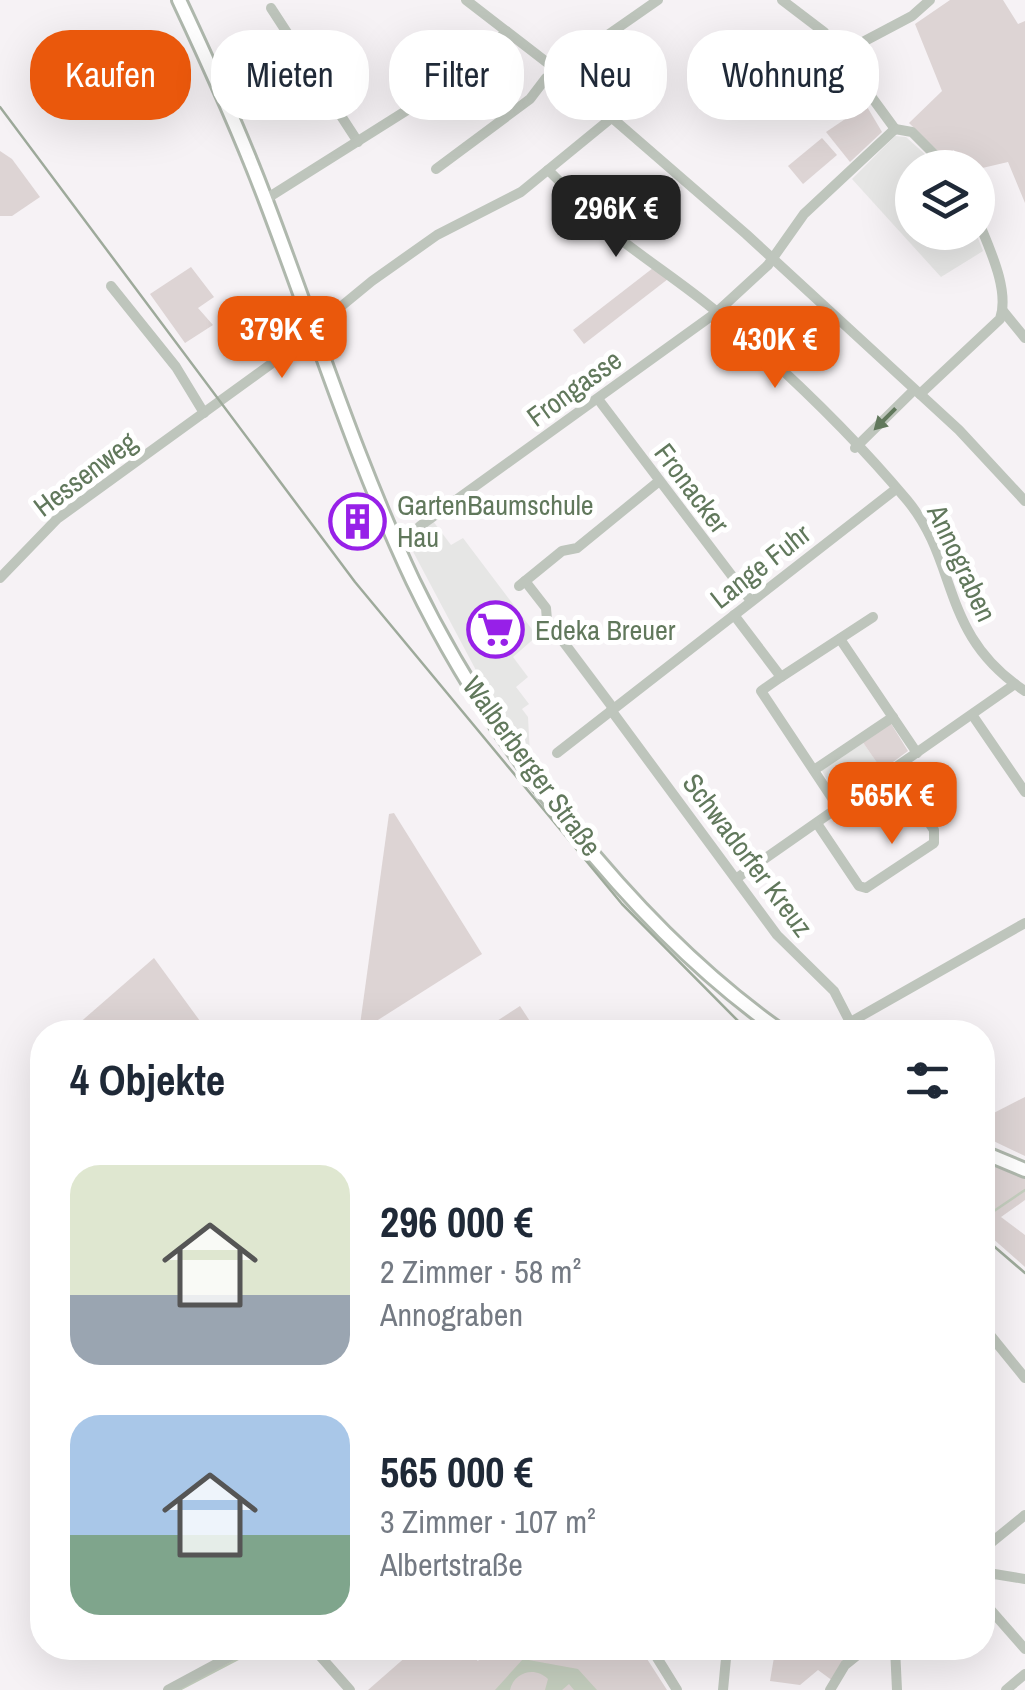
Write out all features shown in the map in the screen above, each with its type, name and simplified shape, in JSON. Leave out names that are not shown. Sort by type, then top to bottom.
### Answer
[{"type":"main road","name":"Walberberger Straße","points":[[179,0],[266,199],[398,547],[466,679],[530,772],[658,924],[763,1019]]},
{"type":"main road","points":[[995,1157],[1025,1170]]},
{"type":"street","points":[[466,0],[505,30]]},
{"type":"street","points":[[616,30],[658,0]]},
{"type":"street","points":[[782,0],[821,30]]},
{"type":"street","points":[[879,33],[912,16],[930,0]]},
{"type":"street","points":[[270,8],[358,142]]},
{"type":"street","points":[[524,45],[544,60]]},
{"type":"street","points":[[436,168],[474,144],[544,83]]},
{"type":"street","points":[[879,111],[895,129],[912,132],[930,150]]},
{"type":"street","points":[[266,199],[392,120]]},
{"type":"street","points":[[609,120],[773,258],[917,392],[1025,501]]},
{"type":"street","name":"Hessenweg","points":[[0,578],[58,519],[271,364],[312,327],[436,235],[521,192],[609,120]]},
{"type":"street","name":"Frongasse","points":[[398,547],[420,526],[717,312],[773,258],[804,214],[895,129]]},
{"type":"street","name":"Annograben","points":[[548,170],[618,238],[717,312],[786,374],[896,488],[922,522],[966,632],[1020,688]]},
{"type":"street","points":[[989,250],[1003,311],[1025,338]]},
{"type":"street","points":[[111,286],[176,367],[204,413]]},
{"type":"street","points":[[856,448],[1000,319],[1003,311]]},
{"type":"street","name":"Fronacker","points":[[598,399],[751,601]]},
{"type":"street","name":"Schwadorfer Kreuz","points":[[658,482],[577,548],[562,551],[522,584],[546,608],[547,620],[777,935],[834,991],[849,1020]]},
{"type":"street","name":"Lange Fuhr","points":[[557,753],[896,488]]},
{"type":"street","points":[[734,615],[781,677]]},
{"type":"street","points":[[840,810],[762,691],[874,617]]},
{"type":"street","points":[[840,639],[917,753]]},
{"type":"street","points":[[737,878],[917,753],[1020,688]]},
{"type":"street","points":[[973,716],[1025,792]]},
{"type":"street","points":[[814,770],[893,717]]},
{"type":"street","points":[[818,825],[859,886],[866,888],[934,843],[934,830],[894,770]]},
{"type":"street","points":[[858,1020],[1025,922]]},
{"type":"street","points":[[995,1341],[1025,1378]]},
{"type":"street","points":[[995,1539],[1025,1515]]},
{"type":"street","points":[[995,1574],[1025,1579]]},
{"type":"street","points":[[995,1615],[1025,1649]]},
{"type":"street","points":[[168,1690],[224,1660]]},
{"type":"street","points":[[324,1660],[350,1690]]},
{"type":"street","points":[[658,1660],[677,1690]]},
{"type":"street","points":[[724,1690],[726,1660]]},
{"type":"street","points":[[830,1690],[851,1660]]},
{"type":"street","points":[[896,1660],[896,1690]]},
{"type":"street","points":[[1006,1690],[1025,1674]]},
{"type":"shaded area","points":[[950,0],[1003,0],[1018,24],[1025,21],[1025,203],[1008,162],[995,165],[995,150],[937,150],[909,123],[942,91],[915,24]]},
{"type":"shaded area","points":[[844,120],[875,120],[882,132],[850,162],[826,132]]},
{"type":"shaded area","points":[[895,136],[906,137],[920,150],[895,150],[895,226],[852,179]]},
{"type":"shaded area","points":[[822,138],[837,155],[803,184],[788,166]]},
{"type":"shaded area","points":[[0,151],[12,159],[40,197],[12,216],[0,216]]},
{"type":"shaded area","points":[[916,250],[983,250],[983,251],[941,277]]},
{"type":"shaded area","points":[[191,267],[214,297],[198,308],[213,325],[185,343],[150,294]]},
{"type":"shaded area","points":[[653,268],[668,279],[584,344],[573,330]]},
{"type":"shaded area","points":[[433,521],[451,545],[463,538],[537,636],[513,657],[528,677],[516,687],[529,704],[522,709],[528,717],[530,755],[496,708],[409,544]]},
{"type":"shaded area","points":[[890,722],[908,751],[882,770],[862,741]]},
{"type":"shaded area","points":[[862,741],[882,770],[836,796],[821,769]]},
{"type":"shaded area","points":[[394,813],[482,954],[378,1020],[361,1020],[389,814]]},
{"type":"shaded area","points":[[154,958],[199,1020],[83,1020]]},
{"type":"shaded area","points":[[520,1006],[529,1020],[498,1020]]},
{"type":"shaded area","points":[[1025,1097],[1025,1156],[995,1142],[995,1112]]},
{"type":"shaded area","points":[[995,1162],[1025,1174],[1025,1200],[1001,1217],[1025,1235],[1025,1267],[995,1241]]},
{"type":"shaded area","points":[[402,1660],[648,1660],[667,1690],[368,1690]]},
{"type":"shaded area","points":[[522,1660],[528,1660],[578,1669],[597,1690],[574,1690],[569,1684],[562,1690],[545,1690],[548,1679],[531,1672],[520,1675],[510,1690],[495,1690]]},
{"type":"shaded area","points":[[774,1660],[848,1660],[833,1681],[818,1670],[800,1685],[770,1681]]},
{"type":"waterway","points":[[995,1210],[1025,1190]]},
{"type":"waterway","points":[[179,1690],[236,1660]]},
{"type":"tram line","points":[[0,107],[355,582],[622,904],[737,1020]]},
{"type":"tram line","points":[[995,1247],[1025,1273]]},
{"type":"place","name":"GartenBaumschule Hau","points":[[358,521]]},
{"type":"place","name":"Edeka Breuer","points":[[496,630]]}]
